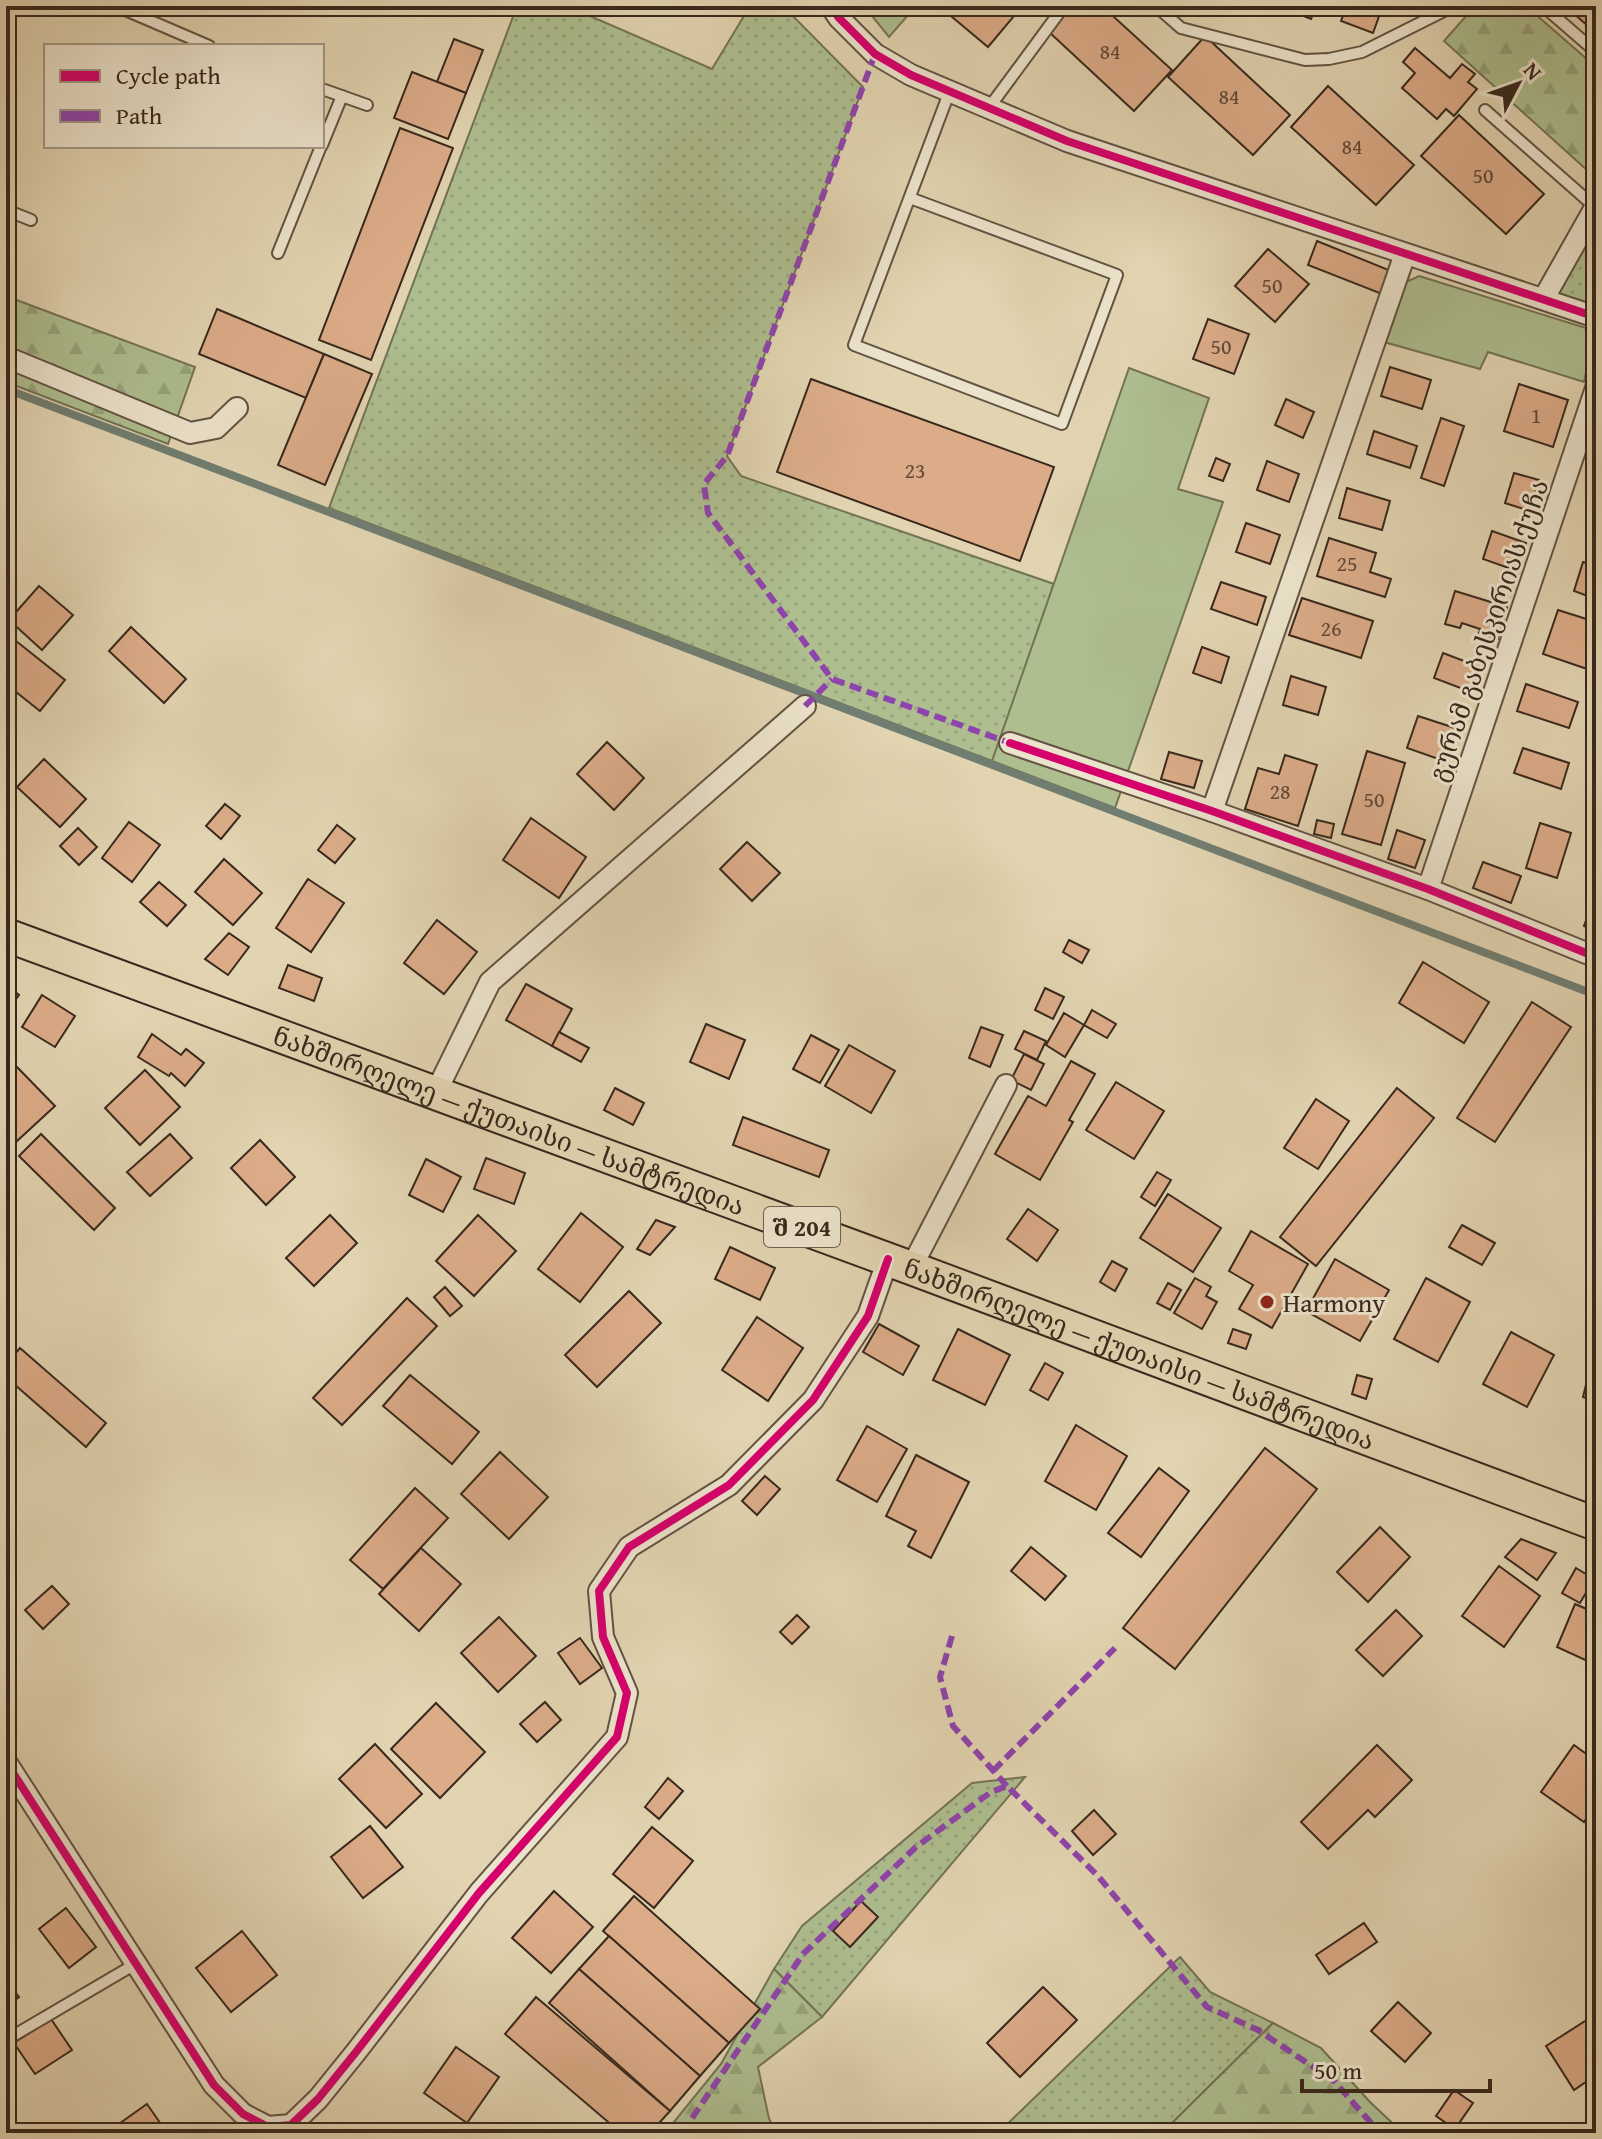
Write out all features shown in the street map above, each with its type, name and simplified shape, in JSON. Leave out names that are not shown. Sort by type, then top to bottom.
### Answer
[{"type":"main road","name":"ნახშირღელე — ქუთაისი — სამტრედია","points":[[6,935],[900,1263],[1596,1524]]},
{"type":"street","points":[[831,6],[875,54],[949,93],[988,109],[1067,141],[1596,317]]},
{"type":"street","points":[[1544,298],[1596,207]]},
{"type":"street","points":[[1212,811],[1405,254]]},
{"type":"street","points":[[6,357],[190,433],[216,428],[237,408]]},
{"type":"street","name":"გურამ გაბესკირიას ქუჩა","points":[[1428,889],[1596,388]]},
{"type":"street","points":[[436,1092],[490,982],[805,706]]},
{"type":"street","points":[[1010,743],[1212,811],[1428,889],[1596,957]]},
{"type":"street","points":[[6,1762],[214,2085],[243,2114],[268,2127],[291,2125],[347,2064],[479,1893],[617,1737],[627,1693],[603,1637],[599,1591],[629,1547],[729,1485],[813,1400],[868,1316],[1006,1085]]},
{"type":"lane","points":[[116,6],[204,44]]},
{"type":"lane","points":[[988,109],[1064,6]]},
{"type":"lane","points":[[1156,6],[1181,28],[1305,60],[1362,52],[1454,6]]},
{"type":"lane","points":[[1543,6],[1596,52]]},
{"type":"lane","points":[[324,90],[367,105]]},
{"type":"lane","points":[[910,198],[1117,275],[1062,424],[854,345],[949,93]]},
{"type":"lane","points":[[324,140],[342,96]]},
{"type":"lane","points":[[1485,110],[1596,207]]},
{"type":"lane","points":[[278,253],[321,148]]},
{"type":"lane","points":[[6,210],[31,220]]},
{"type":"lane","points":[[6,2040],[137,1963]]},
{"type":"green space","points":[[517,6],[567,6],[712,69],[750,6],[783,6],[863,87],[727,456],[741,476],[1054,584],[1009,725],[992,761],[329,508]]},
{"type":"green space","points":[[864,6],[916,6],[889,37]]},
{"type":"green space","points":[[1475,6],[1526,6],[1596,67],[1596,161],[1588,171],[1444,41]]},
{"type":"green space","points":[[1596,221],[1596,306],[1557,293]]},
{"type":"green space","points":[[1419,276],[1586,328],[1591,348],[1584,382],[1488,352],[1480,369],[1384,342],[1404,283]]},
{"type":"green space","points":[[6,296],[195,367],[168,444],[6,382]]},
{"type":"green space","points":[[1129,368],[1209,398],[1178,489],[1223,502],[1115,808],[992,761]]},
{"type":"green space","points":[[1025,1777],[822,2017],[774,1969],[802,1926],[972,1783]]},
{"type":"green space","points":[[1180,1957],[1210,1992],[1273,2023],[1162,2133],[998,2133]]},
{"type":"green space","points":[[774,1969],[822,2017],[758,2067],[769,2119],[777,2133],[665,2133],[721,2064]]},
{"type":"green space","points":[[1273,2023],[1321,2048],[1403,2133],[1162,2133]]},
{"type":"building","points":[[939,6],[1014,6],[1019,10],[988,47]]},
{"type":"building","points":[[1073,6],[1102,6],[1172,70],[1134,111],[1049,32]]},
{"type":"building","points":[[1289,6],[1316,6],[1311,19],[1288,10]]},
{"type":"building","points":[[1347,6],[1382,8],[1373,33],[1341,21]]},
{"type":"building","points":[[1565,6],[1596,6],[1596,33]]},
{"type":"building","points":[[1205,36],[1290,115],[1253,155],[1168,77]]},
{"type":"building","points":[[454,39],[483,50],[466,93],[437,82]]},
{"type":"building","points":[[1415,48],[1450,78],[1462,64],[1475,74],[1468,82],[1477,89],[1454,116],[1446,109],[1437,119],[1402,88],[1415,73],[1403,62]]},
{"type":"building","points":[[412,72],[466,93],[448,139],[394,118]]},
{"type":"building","points":[[1328,86],[1414,165],[1376,205],[1291,127]]},
{"type":"building","points":[[1459,115],[1544,194],[1506,234],[1421,156]]},
{"type":"building","points":[[400,128],[453,148],[371,360],[319,340]]},
{"type":"building","points":[[1317,241],[1391,271],[1382,294],[1308,265]]},
{"type":"building","points":[[1268,249],[1309,284],[1275,322],[1235,286]]},
{"type":"building","points":[[217,309],[324,354],[306,398],[199,354]]},
{"type":"building","points":[[1208,319],[1249,334],[1234,374],[1193,359]]},
{"type":"building","points":[[324,354],[372,374],[325,485],[278,465]]},
{"type":"building","points":[[1390,367],[1431,380],[1422,409],[1381,396]]},
{"type":"building","points":[[811,379],[1054,467],[1020,561],[777,472]]},
{"type":"building","points":[[1519,384],[1568,400],[1553,447],[1504,431]]},
{"type":"building","points":[[1286,399],[1314,412],[1303,438],[1275,425]]},
{"type":"building","points":[[1441,418],[1464,426],[1444,486],[1421,478]]},
{"type":"building","points":[[1374,431],[1417,446],[1410,468],[1367,454]]},
{"type":"building","points":[[1216,458],[1230,464],[1223,481],[1209,476]]},
{"type":"building","points":[[1267,461],[1299,474],[1289,502],[1257,490]]},
{"type":"building","points":[[1514,473],[1539,480],[1530,511],[1505,503]]},
{"type":"building","points":[[1347,488],[1390,501],[1382,530],[1339,518]]},
{"type":"building","points":[[1246,523],[1280,535],[1270,564],[1236,552]]},
{"type":"building","points":[[1492,531],[1526,543],[1517,571],[1483,559]]},
{"type":"building","points":[[1329,538],[1376,553],[1370,572],[1391,579],[1385,597],[1317,576]]},
{"type":"building","points":[[1583,562],[1596,566],[1596,599],[1574,591]]},
{"type":"building","points":[[1221,582],[1266,597],[1257,625],[1211,609]]},
{"type":"building","points":[[39,586],[73,615],[42,650],[9,620]]},
{"type":"building","points":[[1455,591],[1507,607],[1498,639],[1462,623],[1460,628],[1445,624]]},
{"type":"building","points":[[1302,598],[1373,621],[1361,658],[1289,635]]},
{"type":"building","points":[[1558,610],[1596,622],[1596,672],[1543,654]]},
{"type":"building","points":[[131,627],[186,679],[164,703],[109,651]]},
{"type":"building","points":[[6,633],[65,680],[40,711],[6,684]]},
{"type":"building","points":[[1202,647],[1229,657],[1221,683],[1193,673]]},
{"type":"building","points":[[1443,653],[1480,667],[1471,692],[1434,678]]},
{"type":"building","points":[[1291,676],[1326,687],[1318,715],[1283,705]]},
{"type":"building","points":[[1526,684],[1578,702],[1569,728],[1517,711]]},
{"type":"building","points":[[1418,716],[1455,728],[1444,761],[1407,748]]},
{"type":"building","points":[[607,742],[644,778],[614,810],[577,774]]},
{"type":"building","points":[[1523,748],[1569,763],[1561,789],[1514,773]]},
{"type":"building","points":[[1367,751],[1405,763],[1381,845],[1342,834]]},
{"type":"building","points":[[1169,752],[1202,761],[1194,788],[1161,779]]},
{"type":"building","points":[[1285,755],[1317,765],[1298,826],[1245,809],[1258,768],[1279,774]]},
{"type":"building","points":[[44,759],[86,799],[60,827],[17,787]]},
{"type":"building","points":[[225,804],[240,816],[221,839],[206,826]]},
{"type":"building","points":[[531,818],[586,857],[559,898],[503,860]]},
{"type":"building","points":[[1317,820],[1334,824],[1331,838],[1314,834]]},
{"type":"building","points":[[129,822],[160,845],[132,882],[102,858]]},
{"type":"building","points":[[1540,823],[1571,833],[1557,878],[1526,868]]},
{"type":"building","points":[[337,825],[355,839],[335,863],[318,850]]},
{"type":"building","points":[[78,828],[97,847],[79,865],[60,846]]},
{"type":"building","points":[[1397,830],[1425,840],[1415,868],[1388,859]]},
{"type":"building","points":[[6,840],[16,847],[6,861]]},
{"type":"building","points":[[747,842],[780,873],[752,901],[720,869]]},
{"type":"building","points":[[224,859],[262,893],[233,925],[195,892]]},
{"type":"building","points":[[1483,862],[1521,876],[1511,903],[1473,888]]},
{"type":"building","points":[[308,879],[344,903],[311,952],[276,928]]},
{"type":"building","points":[[159,882],[186,905],[167,926],[140,902]]},
{"type":"building","points":[[1596,899],[1596,931],[1584,926]]},
{"type":"building","points":[[437,920],[477,952],[444,994],[404,963]]},
{"type":"building","points":[[229,933],[249,947],[228,975],[205,959]]},
{"type":"building","points":[[1069,940],[1089,950],[1082,963],[1063,952]]},
{"type":"building","points":[[1423,962],[1489,1002],[1464,1043],[1399,1003]]},
{"type":"building","points":[[288,965],[322,978],[314,1001],[279,988]]},
{"type":"building","points":[[526,984],[572,1009],[552,1046],[506,1020]]},
{"type":"building","points":[[6,985],[19,995],[6,1013]]},
{"type":"building","points":[[1045,988],[1064,997],[1053,1019],[1035,1010]]},
{"type":"building","points":[[42,995],[75,1016],[55,1047],[22,1027]]},
{"type":"building","points":[[1532,1002],[1571,1027],[1495,1142],[1457,1118]]},
{"type":"building","points":[[1092,1010],[1116,1024],[1107,1038],[1084,1025]]},
{"type":"building","points":[[1064,1013],[1084,1025],[1065,1057],[1046,1045]]},
{"type":"building","points":[[706,1024],[745,1040],[729,1079],[690,1062]]},
{"type":"building","points":[[981,1027],[1003,1035],[990,1067],[969,1058]]},
{"type":"building","points":[[1024,1031],[1046,1041],[1037,1060],[1015,1049]]},
{"type":"building","points":[[559,1032],[589,1048],[581,1062],[552,1046]]},
{"type":"building","points":[[152,1034],[181,1055],[186,1049],[204,1063],[185,1086],[171,1073],[169,1076],[138,1057]]},
{"type":"building","points":[[811,1035],[839,1050],[820,1083],[793,1069]]},
{"type":"building","points":[[849,1045],[895,1071],[871,1113],[825,1086]]},
{"type":"building","points":[[1024,1054],[1044,1064],[1031,1090],[1011,1080]]},
{"type":"building","points":[[1071,1061],[1095,1074],[1069,1120],[1073,1122],[1040,1180],[995,1154],[1028,1096],[1046,1106]]},
{"type":"building","points":[[15,1065],[55,1106],[17,1141],[6,1130],[6,1073]]},
{"type":"building","points":[[145,1070],[180,1107],[140,1145],[105,1108]]},
{"type":"building","points":[[1116,1082],[1164,1111],[1134,1159],[1086,1130]]},
{"type":"building","points":[[615,1088],[644,1103],[633,1125],[604,1110]]},
{"type":"building","points":[[1397,1088],[1434,1118],[1316,1266],[1280,1237]]},
{"type":"building","points":[[1316,1099],[1349,1121],[1318,1169],[1284,1148]]},
{"type":"building","points":[[743,1117],[829,1150],[819,1177],[733,1145]]},
{"type":"building","points":[[41,1134],[115,1208],[94,1230],[19,1156]]},
{"type":"building","points":[[170,1134],[192,1158],[150,1196],[127,1172]]},
{"type":"building","points":[[260,1140],[295,1177],[266,1205],[231,1168]]},
{"type":"building","points":[[486,1158],[525,1173],[514,1204],[474,1189]]},
{"type":"building","points":[[426,1159],[461,1177],[443,1212],[409,1195]]},
{"type":"building","points":[[1157,1172],[1171,1180],[1155,1206],[1141,1197]]},
{"type":"building","points":[[1168,1194],[1221,1228],[1193,1272],[1140,1238]]},
{"type":"building","points":[[1028,1209],[1058,1230],[1037,1261],[1007,1239]]},
{"type":"building","points":[[581,1213],[623,1247],[580,1302],[538,1269]]},
{"type":"building","points":[[330,1215],[357,1243],[314,1286],[286,1258]]},
{"type":"building","points":[[478,1215],[516,1251],[474,1296],[436,1261]]},
{"type":"building","points":[[656,1220],[675,1227],[650,1255],[637,1249]]},
{"type":"building","points":[[1462,1225],[1495,1243],[1482,1265],[1449,1247]]},
{"type":"building","points":[[1251,1231],[1308,1264],[1272,1328],[1239,1309],[1253,1285],[1229,1271]]},
{"type":"building","points":[[730,1247],[775,1268],[760,1300],[715,1279]]},
{"type":"building","points":[[1335,1259],[1389,1290],[1360,1341],[1306,1311]]},
{"type":"building","points":[[1112,1261],[1127,1269],[1115,1291],[1100,1282]]},
{"type":"building","points":[[1195,1278],[1211,1287],[1206,1296],[1217,1302],[1202,1329],[1174,1313]]},
{"type":"building","points":[[1426,1278],[1470,1302],[1438,1362],[1394,1339]]},
{"type":"building","points":[[1168,1283],[1181,1290],[1170,1310],[1157,1303]]},
{"type":"building","points":[[445,1287],[462,1306],[450,1316],[434,1297]]},
{"type":"building","points":[[629,1291],[661,1323],[597,1387],[565,1355]]},
{"type":"building","points":[[407,1298],[437,1326],[342,1425],[313,1398]]},
{"type":"building","points":[[757,1317],[803,1348],[768,1401],[722,1370]]},
{"type":"building","points":[[879,1324],[919,1346],[903,1375],[863,1352]]},
{"type":"building","points":[[958,1329],[1010,1355],[985,1405],[933,1380]]},
{"type":"building","points":[[1233,1329],[1251,1335],[1246,1349],[1228,1343]]},
{"type":"building","points":[[1511,1332],[1554,1355],[1527,1407],[1483,1384]]},
{"type":"building","points":[[20,1348],[106,1423],[86,1447],[6,1377],[6,1364]]},
{"type":"building","points":[[1592,1360],[1596,1361],[1596,1401],[1583,1397]]},
{"type":"building","points":[[1045,1363],[1063,1373],[1048,1400],[1030,1390]]},
{"type":"building","points":[[410,1375],[479,1432],[452,1464],[383,1406]]},
{"type":"building","points":[[1357,1375],[1372,1379],[1366,1399],[1352,1394]]},
{"type":"building","points":[[1076,1425],[1127,1456],[1096,1510],[1045,1481]]},
{"type":"building","points":[[867,1426],[907,1449],[877,1502],[837,1480]]},
{"type":"building","points":[[1265,1448],[1317,1489],[1175,1669],[1123,1628]]},
{"type":"building","points":[[500,1452],[548,1497],[509,1539],[461,1494]]},
{"type":"building","points":[[916,1455],[969,1482],[931,1558],[908,1546],[916,1531],[886,1516]]},
{"type":"building","points":[[1159,1468],[1189,1491],[1141,1557],[1108,1533]]},
{"type":"building","points":[[765,1476],[780,1489],[757,1515],[742,1501]]},
{"type":"building","points":[[415,1488],[448,1518],[383,1589],[350,1560]]},
{"type":"building","points":[[1380,1527],[1410,1557],[1368,1602],[1337,1572]]},
{"type":"building","points":[[1521,1539],[1556,1553],[1537,1580],[1505,1557]]},
{"type":"building","points":[[1031,1547],[1066,1576],[1045,1600],[1011,1571]]},
{"type":"building","points":[[421,1548],[461,1584],[419,1631],[379,1594]]},
{"type":"building","points":[[1499,1566],[1540,1596],[1504,1647],[1462,1616]]},
{"type":"building","points":[[1576,1568],[1594,1579],[1580,1603],[1562,1593]]},
{"type":"building","points":[[52,1586],[69,1604],[43,1629],[25,1610]]},
{"type":"building","points":[[1575,1604],[1596,1613],[1596,1665],[1557,1647]]},
{"type":"building","points":[[1396,1610],[1422,1636],[1383,1676],[1356,1650]]},
{"type":"building","points":[[797,1615],[809,1627],[792,1644],[780,1632]]},
{"type":"building","points":[[499,1617],[536,1656],[498,1692],[461,1653]]},
{"type":"building","points":[[580,1638],[602,1668],[580,1684],[558,1653]]},
{"type":"building","points":[[545,1702],[561,1720],[537,1742],[520,1724]]},
{"type":"building","points":[[436,1703],[485,1752],[440,1798],[391,1749]]},
{"type":"building","points":[[375,1744],[422,1794],[386,1828],[339,1779]]},
{"type":"building","points":[[1377,1745],[1412,1780],[1375,1817],[1368,1810],[1328,1849],[1301,1822]]},
{"type":"building","points":[[1574,1745],[1596,1761],[1596,1804],[1584,1822],[1541,1792]]},
{"type":"building","points":[[668,1778],[683,1791],[659,1819],[645,1807]]},
{"type":"building","points":[[1094,1810],[1116,1834],[1093,1855],[1072,1831]]},
{"type":"building","points":[[370,1826],[403,1867],[363,1898],[331,1857]]},
{"type":"building","points":[[652,1827],[693,1861],[654,1908],[613,1874]]},
{"type":"building","points":[[554,1891],[593,1927],[551,1973],[512,1938]]},
{"type":"building","points":[[634,1896],[760,2009],[729,2043],[603,1931]]},
{"type":"building","points":[[861,1901],[878,1917],[850,1947],[833,1931]]},
{"type":"building","points":[[66,1908],[96,1947],[69,1968],[39,1929]]},
{"type":"building","points":[[1364,1923],[1377,1942],[1329,1974],[1316,1955]]},
{"type":"building","points":[[242,1931],[277,1975],[231,2012],[196,1968]]},
{"type":"building","points":[[609,1936],[729,2043],[700,2076],[579,1969]]},
{"type":"building","points":[[579,1969],[700,2076],[670,2111],[549,2003]]},
{"type":"building","points":[[6,1980],[19,1997],[6,2007]]},
{"type":"building","points":[[1043,1987],[1077,2020],[1020,2077],[987,2043]]},
{"type":"building","points":[[536,1997],[670,2111],[650,2133],[621,2133],[505,2034]]},
{"type":"building","points":[[1398,2002],[1431,2033],[1405,2062],[1371,2031]]},
{"type":"building","points":[[1596,2014],[1596,2075],[1574,2090],[1546,2046]]},
{"type":"building","points":[[51,2019],[72,2050],[35,2074],[14,2043]]},
{"type":"building","points":[[456,2047],[499,2077],[467,2123],[424,2093]]},
{"type":"building","points":[[1454,2090],[1473,2103],[1455,2129],[1436,2116]]},
{"type":"building","points":[[147,2104],[167,2133],[121,2133],[116,2126]]},
{"type":"waterway","points":[[6,389],[1596,995]]},
{"type":"marked path","points":[[875,54],[727,456],[704,484],[708,513],[832,679],[1010,743]]},
{"type":"marked path","points":[[805,706],[832,679]]},
{"type":"marked path","points":[[952,1636],[940,1677],[953,1726],[1007,1786]]},
{"type":"marked path","points":[[993,1771],[1115,1648]]},
{"type":"marked path","points":[[682,2133],[803,1954],[916,1847],[991,1792],[1007,1786],[1098,1876],[1207,2007],[1258,2030],[1334,2081],[1380,2133]]},
{"type":"cycle path","points":[[831,6],[875,54],[911,75],[1067,141],[1596,317]]},
{"type":"cycle path","points":[[1010,743],[1212,811],[1428,889],[1596,957]]},
{"type":"cycle path","points":[[6,1762],[214,2085],[243,2114],[268,2127],[291,2125],[318,2099],[479,1893],[617,1737],[627,1693],[603,1637],[599,1591],[629,1547],[729,1485],[813,1400],[868,1316],[888,1259]]},
{"type":"place","name":"Harmony","points":[[1267,1302]]}]
